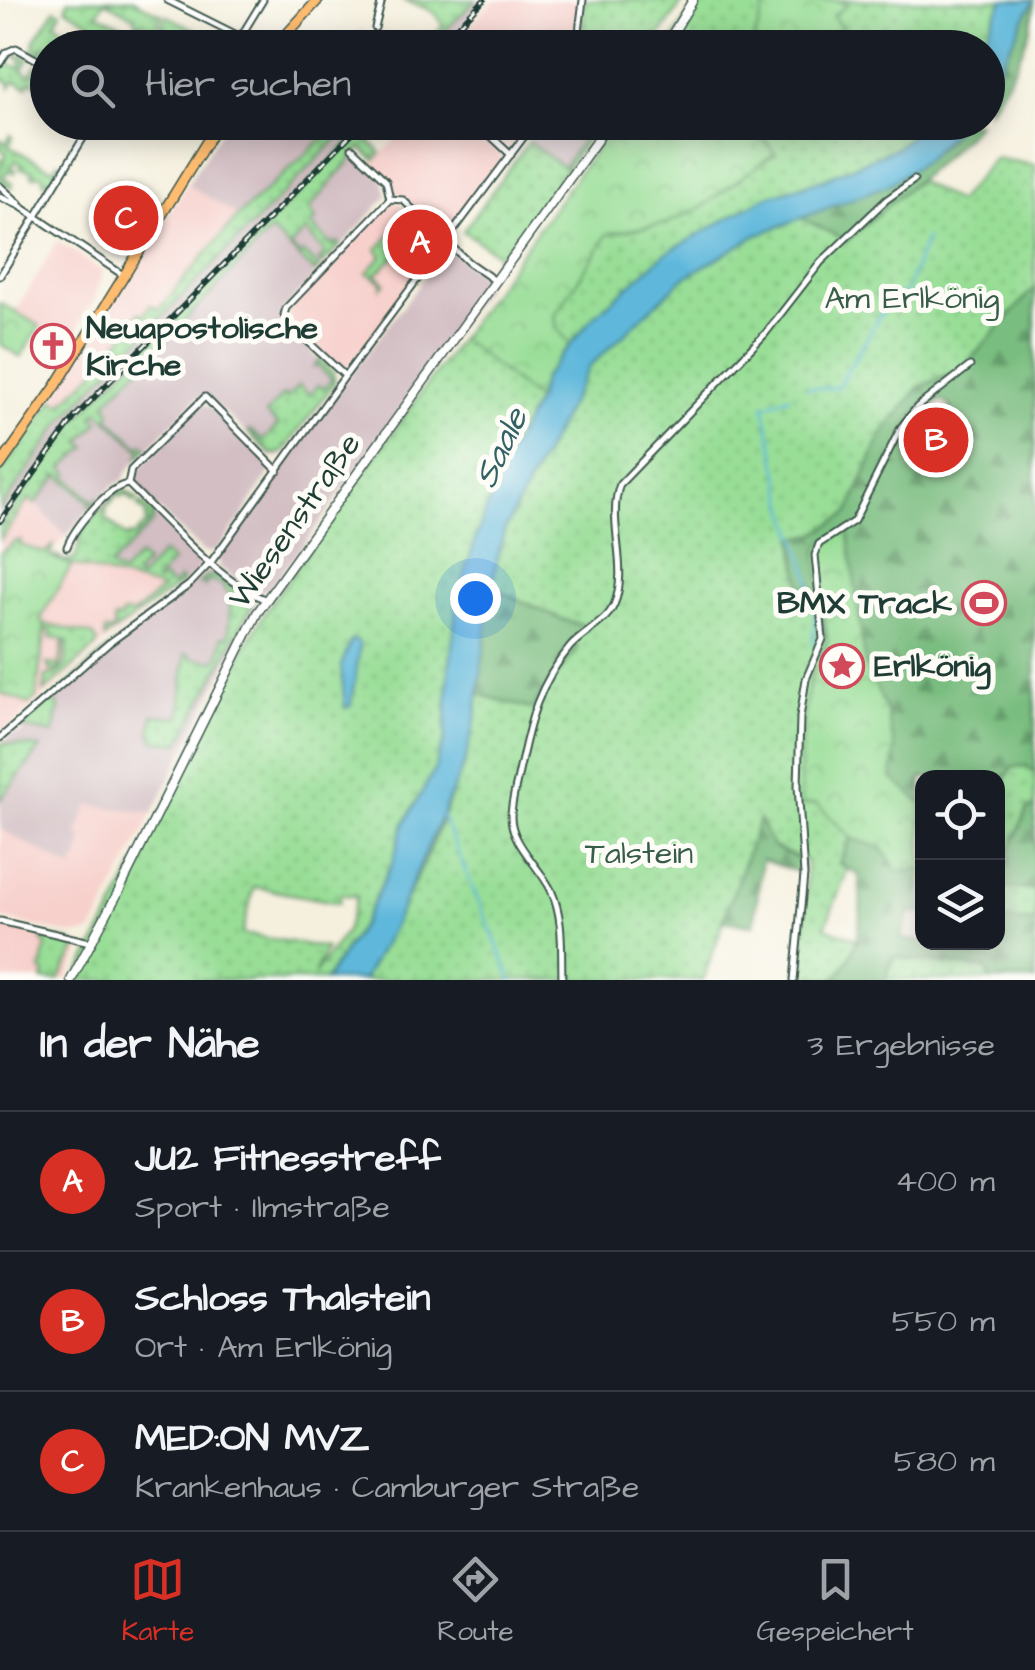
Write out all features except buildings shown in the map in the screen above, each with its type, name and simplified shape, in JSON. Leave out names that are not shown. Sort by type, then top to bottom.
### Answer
[{"type":"main road","points":[[290,30],[318,0]]},
{"type":"main road","points":[[0,466],[46,402],[208,140]]},
{"type":"street","points":[[166,0],[180,3],[230,30]]},
{"type":"street","points":[[245,30],[263,0]]},
{"type":"street","points":[[375,28],[382,0]]},
{"type":"street","points":[[579,30],[583,0]]},
{"type":"street","points":[[675,30],[693,0]]},
{"type":"street","points":[[0,63],[14,48],[30,56]]},
{"type":"street","points":[[0,276],[82,140]]},
{"type":"street","points":[[496,140],[512,154]]},
{"type":"street","points":[[0,738],[210,562],[522,140]]},
{"type":"street","name":"Wiesenstraße","points":[[71,980],[266,600],[597,140]]},
{"type":"street","points":[[352,148],[386,181],[390,198]]},
{"type":"street","points":[[562,980],[557,908],[545,879],[512,828],[512,810],[531,713],[540,693],[572,644],[606,616],[615,602],[616,494],[620,484],[765,334],[821,262],[886,200],[914,180]]},
{"type":"street","points":[[0,186],[20,206]]},
{"type":"street","points":[[0,197],[20,206],[123,276]]},
{"type":"street","points":[[390,198],[403,200],[494,280]]},
{"type":"street","points":[[345,376],[284,315],[286,308],[390,198]]},
{"type":"street","points":[[794,980],[804,875],[798,786],[800,717],[806,679],[823,639],[814,554],[819,544],[854,522],[901,427],[917,407],[970,366]]},
{"type":"street","points":[[128,484],[132,470],[205,397],[278,471]]},
{"type":"street","points":[[128,484],[237,585],[266,600]]},
{"type":"street","points":[[67,547],[72,533],[113,490],[128,484]]},
{"type":"street","points":[[0,921],[91,942]]},
{"type":"shaded area","points":[[476,0],[489,0],[459,30],[447,30]]},
{"type":"shaded area","points":[[495,0],[581,2],[576,30],[465,30]]},
{"type":"shaded area","points":[[215,140],[321,140],[238,216],[187,184]]},
{"type":"shaded area","points":[[336,140],[351,140],[101,393],[74,423],[0,526],[0,510],[61,423]]},
{"type":"shaded area","points":[[396,140],[488,140],[502,154],[499,167],[449,231],[438,230],[395,194],[389,181],[371,164]]},
{"type":"shaded area","points":[[498,140],[519,140],[510,147]]},
{"type":"shaded area","points":[[526,140],[583,140],[563,168]]},
{"type":"shaded area","points":[[350,150],[383,180],[387,196],[281,313],[284,325],[335,373],[334,386],[284,454],[270,456],[207,397],[198,397],[66,536],[33,502],[57,469],[72,439]]},
{"type":"shaded area","points":[[187,184],[238,216],[158,310],[60,405],[54,399]]},
{"type":"shaded area","points":[[398,202],[437,237],[439,244],[349,366],[339,367],[290,322],[289,310],[390,203]]},
{"type":"shaded area","points":[[57,241],[103,271],[92,307],[88,306],[70,345],[16,311]]},
{"type":"shaded area","points":[[444,252],[454,253],[480,275],[486,281],[485,287],[304,545],[269,588],[259,593],[252,591],[220,568],[219,557],[315,421]]},
{"type":"shaded area","points":[[203,404],[267,461],[271,470],[238,523],[218,549],[209,553],[202,551],[137,489],[132,478]]},
{"type":"shaded area","points":[[29,498],[66,536],[54,551],[54,560],[162,589],[167,595],[97,649],[0,736],[0,540]]},
{"type":"shaded area","points":[[155,514],[201,560],[189,580],[167,595],[162,588],[101,573],[153,522]]},
{"type":"shaded area","points":[[207,571],[217,572],[254,600],[256,606],[153,813],[89,805],[78,833],[83,839],[73,864],[75,870],[0,829],[0,800],[40,748],[1,743],[12,734],[21,733],[24,722],[110,645]]},
{"type":"shaded area","points":[[88,804],[153,813],[94,929],[73,935],[0,918],[0,829],[74,869],[78,834]]},
{"type":"shaded area","points":[[0,924],[74,941],[80,949],[79,956],[66,980],[0,980]]},
{"type":"green space","points":[[68,0],[133,0],[162,14],[155,30],[142,21],[140,25],[136,18],[105,1],[97,13],[131,30],[102,30],[66,8]]},
{"type":"green space","points":[[402,0],[476,0],[446,30],[438,30],[442,26],[440,20],[421,6]]},
{"type":"green space","points":[[585,0],[684,0],[664,30],[582,30]]},
{"type":"green space","points":[[698,0],[1003,0],[988,30],[679,30]]},
{"type":"green space","points":[[767,0],[835,0],[848,4],[833,16],[843,30],[757,30]]},
{"type":"green space","points":[[1034,0],[1025,43],[1005,83],[1005,55]]},
{"type":"green space","points":[[55,9],[61,12],[55,23],[67,30],[41,30]]},
{"type":"green space","points":[[166,15],[196,30],[160,30]]},
{"type":"green space","points":[[17,53],[29,59],[22,70],[30,75],[27,87],[15,81],[10,88],[10,83],[0,76],[6,61],[18,68],[22,60],[15,55],[9,58]]},
{"type":"green space","points":[[11,135],[9,147],[54,169],[59,162],[62,164],[52,181],[49,179],[46,184],[44,177],[31,175],[33,171],[20,168],[22,164],[17,161],[11,166],[16,170],[14,173],[8,170],[4,178],[13,184],[11,188],[0,180],[0,160],[4,161],[6,153],[0,149],[0,139],[6,143]]},
{"type":"green space","points":[[321,140],[336,140],[92,388],[61,423],[0,510],[0,473],[54,399],[61,404],[83,383],[139,313],[144,315],[150,305],[159,309],[238,216]]},
{"type":"green space","points":[[351,140],[370,140],[381,153],[375,160],[361,148],[310,208],[316,220],[311,225],[333,246],[337,242],[340,245],[322,264],[319,261],[325,253],[306,231],[290,246],[319,267],[315,272],[271,231],[107,401],[111,413],[108,417],[139,447],[143,444],[147,448],[137,459],[142,451],[98,411],[93,416],[99,422],[81,441],[87,447],[63,468],[69,474],[67,477],[93,501],[100,498],[88,509],[91,503],[59,475],[35,504],[29,499],[0,540],[0,526],[74,423]]},
{"type":"green space","points":[[582,140],[587,140],[488,271],[499,255],[463,231],[529,142],[563,167]]},
{"type":"green space","points":[[602,140],[905,140],[896,148],[824,179],[766,197],[667,253],[593,317],[543,378],[537,400],[507,456],[458,596],[445,739],[434,771],[404,824],[393,861],[362,925],[325,980],[75,980],[271,603]],"holes":[[[254,887],[339,903],[341,894],[357,897],[346,931],[314,974],[326,948],[242,934]]]},
{"type":"green space","points":[[602,140],[765,140],[775,153],[699,209],[667,223],[608,234],[555,315],[557,328],[570,344],[543,378],[537,400],[460,338]]},
{"type":"green space","points":[[961,140],[847,241],[800,217],[888,183],[944,142]]},
{"type":"green space","points":[[994,158],[1035,165],[1035,287],[961,370],[919,388],[881,436],[849,513],[816,534],[794,539],[802,594],[818,600],[827,640],[819,667],[801,804],[809,802],[809,750],[851,838],[839,863],[848,869],[825,927],[857,939],[848,966],[834,980],[798,976],[805,930],[807,861],[773,847],[759,821],[703,980],[363,980],[400,912],[448,805],[478,694],[531,709],[577,648],[571,642],[587,626],[561,619],[491,587],[504,531],[589,367],[684,278],[757,235],[800,217],[847,240],[888,202],[918,181],[957,202]]},
{"type":"green space","points":[[397,228],[411,242],[376,274],[385,283],[381,287],[382,282],[367,273],[382,256],[377,249]]},
{"type":"green space","points":[[1035,287],[1035,773],[1026,766],[1014,767],[1005,777],[1005,770],[915,770],[915,912],[909,912],[902,939],[915,940],[915,950],[1005,950],[1005,920],[1035,922],[1035,980],[990,980],[986,969],[895,957],[885,980],[834,980],[855,945],[861,903],[859,875],[839,864],[851,838],[817,804],[810,680],[814,669],[820,666],[827,640],[818,601],[802,594],[794,538],[816,534],[849,513],[881,436],[919,387],[961,370]],"holes":[[[941,400],[952,407],[946,416],[966,432],[943,470],[906,447],[931,407]]]},
{"type":"green space","points":[[0,303],[40,326],[21,357],[0,344]]},
{"type":"green space","points":[[320,360],[333,373],[335,382],[282,453],[271,454],[248,432],[263,441],[278,425],[266,414],[283,395],[287,398],[299,385],[309,395],[319,385],[324,389],[332,379],[318,366],[314,367]]},
{"type":"green space","points":[[124,490],[138,499],[134,502],[126,494],[119,494],[104,510],[104,517],[127,538],[148,522],[138,506],[141,503],[154,515],[154,521],[110,567],[122,574],[139,556],[146,563],[135,575],[139,579],[163,553],[172,562],[155,581],[163,578],[172,586],[179,579],[182,583],[105,638],[105,631],[114,631],[114,619],[134,614],[162,589],[54,560],[56,556],[66,562],[76,558],[82,530],[118,491]]},
{"type":"green space","name":"Erlkönig","points":[[848,530],[865,665],[886,709],[895,750],[892,778],[915,798],[915,870],[898,871],[882,848],[851,838],[817,804],[801,805],[800,753],[805,702],[827,640],[817,554],[820,545]]},
{"type":"green space","points":[[21,540],[20,545],[45,553],[53,546],[50,557],[72,565],[43,614],[36,698],[29,704],[0,693],[0,553]]},
{"type":"green space","points":[[206,576],[218,576],[250,599],[251,607],[180,743],[155,741],[151,734],[153,715],[180,717],[185,654],[215,661],[222,637],[228,637],[231,593],[221,583],[207,581],[205,586],[202,582],[198,585]]},
{"type":"green space","points":[[491,587],[588,627],[571,641],[578,648],[531,709],[478,694]]},
{"type":"green space","points":[[45,624],[93,635],[98,642],[44,692],[46,677],[59,672],[65,666],[68,642],[65,641],[60,669],[51,671],[47,664],[60,665],[63,640],[50,638],[51,630],[46,630],[36,691]]},
{"type":"green space","points":[[113,645],[117,649],[109,656],[105,653],[53,699],[59,707],[54,734],[23,728],[22,725],[107,650],[111,654]]},
{"type":"green space","points":[[0,745],[41,748],[0,800]]},
{"type":"green space","points":[[1026,766],[1035,773],[1035,807],[1028,809],[1009,852],[1010,861],[1005,865],[1005,779],[1014,767]]},
{"type":"green space","points":[[1035,807],[1035,890],[1005,888],[1005,865],[1010,861],[1009,852],[1028,808]]},
{"type":"green space","points":[[759,820],[773,847],[801,860],[801,873],[762,860],[754,925],[723,921]]},
{"type":"green space","points":[[1005,888],[1035,890],[1035,922],[1005,920]]},
{"type":"green space","points":[[43,935],[77,947],[59,980],[43,980]]},
{"type":"green space","points":[[894,957],[987,969],[990,980],[885,980]]},
{"type":"green space","points":[[798,976],[834,980],[797,980]]},
{"type":"water","points":[[1003,0],[1034,0],[1005,55],[1005,30],[988,30]]},
{"type":"water","points":[[905,140],[944,140],[925,160],[888,185],[757,235],[684,278],[589,367],[504,531],[491,587],[476,717],[465,762],[393,927],[363,980],[325,980],[362,925],[393,861],[404,824],[434,771],[445,739],[458,597],[507,456],[537,400],[543,378],[593,317],[666,253],[766,197],[824,179],[896,148]]},
{"type":"water","points":[[351,641],[359,643],[358,665],[351,706],[345,708],[341,666]]},
{"type":"waterway","points":[[807,388],[837,388],[890,299],[906,292],[926,238]]},
{"type":"waterway","points":[[790,396],[764,406],[787,510],[808,572],[815,615],[813,644]]},
{"type":"waterway","points":[[442,816],[512,980]]},
{"type":"railway","points":[[455,30],[484,0]]},
{"type":"railway","points":[[0,521],[75,417],[345,140]]},
{"type":"place","name":"MED:ON MVZ","points":[[126,218]]},
{"type":"place","name":"JU2 Fitnesstreff","points":[[420,242]]},
{"type":"place","name":"Neuapostolische Kirche","points":[[53,346]]},
{"type":"place","name":"Schloss Thalstein","points":[[936,440]]},
{"type":"place","name":"BMX Track","points":[[984,603]]},
{"type":"place","name":"Erlkönig","points":[[842,666]]},
{"type":"park label","name":"Am Erlkönig","points":[[912,298]]},
{"type":"park label","name":"Talstein","points":[[639,853]]},
{"type":"water label","name":"Saale","points":[[501,448]]}]
